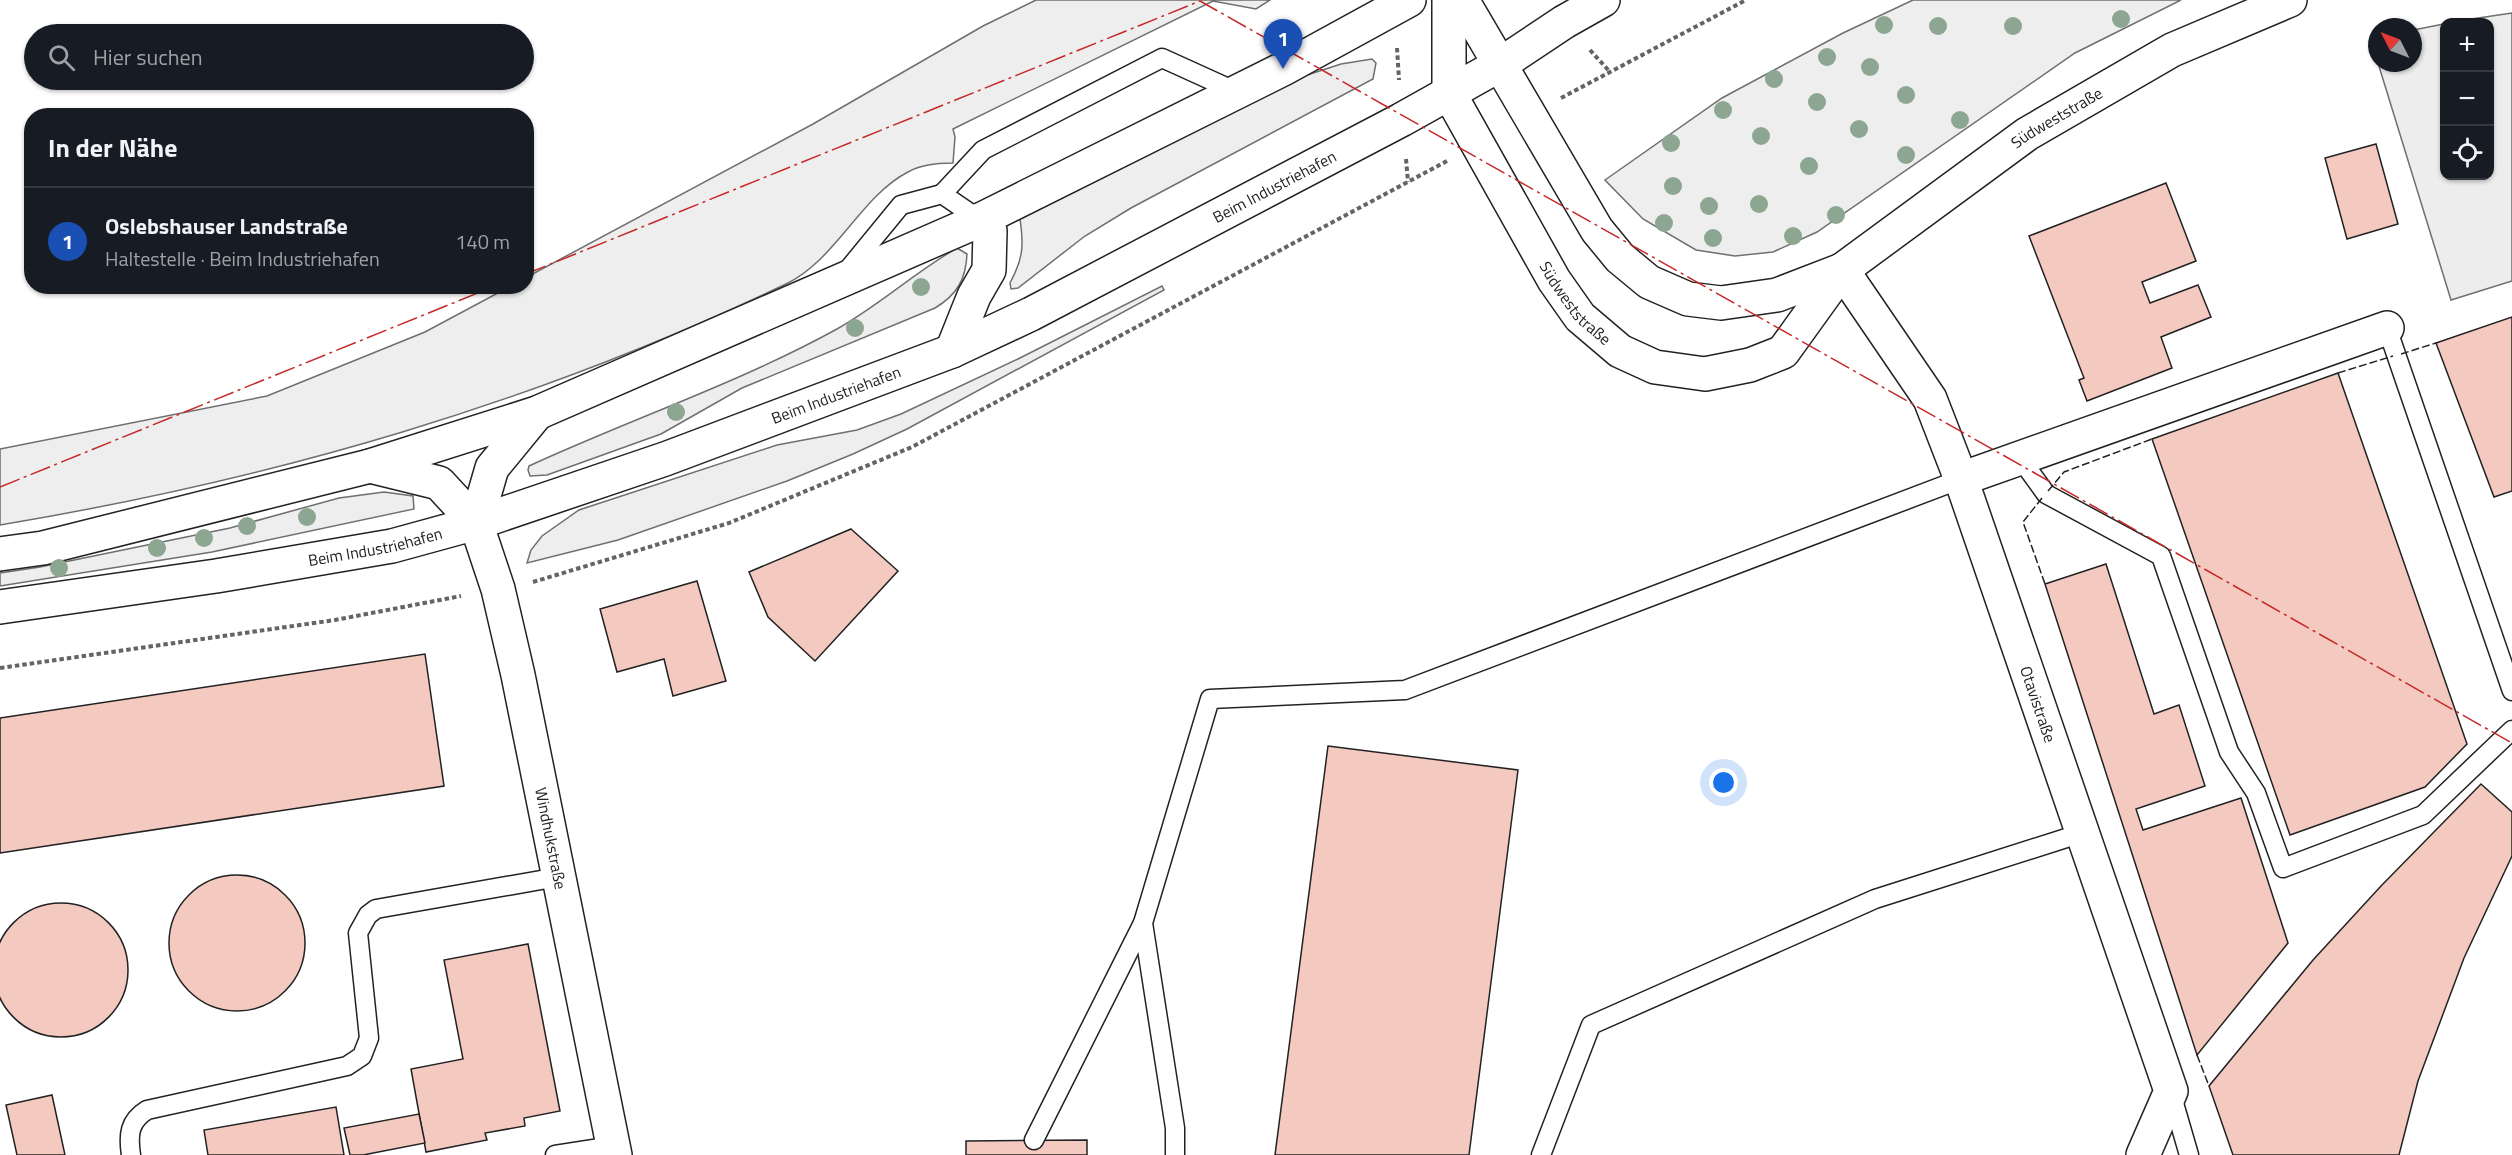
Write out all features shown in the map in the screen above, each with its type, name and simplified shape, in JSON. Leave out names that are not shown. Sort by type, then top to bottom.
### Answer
[{"type":"street","points":[[0,554],[43,548],[370,466],[537,413],[980,220],[1237,92],[1409,0]]},
{"type":"street","name":"Südweststraße","points":[[1449,0],[1449,93],[1554,280],[1580,317],[1620,351],[1655,368],[1706,374],[1750,365],[1783,352],[1842,270]]},
{"type":"street","name":"Südweststraße","points":[[1462,0],[1597,230],[1620,258],[1649,282],[1688,299],[1721,303],[1777,295],[1842,270],[2027,134],[2172,50],[2290,0]]},
{"type":"street","name":"Beim Industriehafen","points":[[0,607],[216,576],[380,548],[476,523],[665,459],[952,351],[1041,309],[1449,93],[1501,64],[1564,21],[1603,0]]},
{"type":"street","points":[[952,351],[974,296],[989,270],[990,231],[980,220]]},
{"type":"street","name":"Otavistraße","points":[[1842,270],[1930,399],[1961,479],[2171,1091]]},
{"type":"street","points":[[1961,479],[2387,328]]},
{"type":"street","points":[[476,523],[492,468],[537,413]]},
{"type":"street","name":"Windhukstraße","points":[[370,466],[439,483],[476,523],[498,589],[614,1150]]},
{"type":"street","points":[[2143,1155],[2171,1091]]},
{"type":"lane","points":[[837,282],[901,205],[942,194],[983,150],[1161,58],[1237,92]]},
{"type":"lane","points":[[942,194],[980,220]]},
{"type":"lane","points":[[2387,328],[2512,692]]},
{"type":"lane","points":[[2020,458],[2046,494],[2161,556],[2229,752],[2256,793],[2283,868],[2423,815],[2512,730]]},
{"type":"lane","points":[[1034,1140],[1143,923],[1210,699],[1406,690],[1961,479]]},
{"type":"lane","points":[[1541,1155],[1591,1025],[1875,899],[2082,833]]},
{"type":"lane","points":[[131,1155],[129,1134],[138,1115],[147,1110],[347,1066],[362,1056],[369,1038],[358,933],[368,915],[387,907],[558,877]]},
{"type":"lane","points":[[1143,923],[1175,1128],[1175,1155]]},
{"type":"lane","points":[[2171,1091],[2189,1155]]},
{"type":"lane","points":[[555,1155],[614,1150]]},
{"type":"path","points":[[1610,72],[1746,0]]},
{"type":"path","points":[[0,668],[335,620],[498,589],[545,579],[729,523],[912,447],[1408,182]]},
{"type":"shaded area","points":[[1036,0],[1270,0],[1256,9],[1213,1],[953,129],[955,137],[953,163],[924,166],[908,172],[876,196],[820,260],[804,273],[786,284],[691,327],[596,366],[499,401],[402,432],[203,485],[0,525],[0,449],[267,396],[425,332],[496,294],[534,294],[534,273],[813,124],[983,26]]},
{"type":"shaded area","points":[[1913,0],[2181,0],[2075,53],[1817,232],[1773,252],[1735,256],[1696,250],[1643,219],[1605,180],[1722,98],[1843,33]]},
{"type":"shaded area","points":[[2512,13],[2512,281],[2451,300],[2381,72],[2422,72],[2422,28],[2440,25],[2440,180],[2494,180],[2494,18],[2478,18]]},
{"type":"shaded area","points":[[1372,59],[1376,63],[1373,79],[1131,208],[1085,236],[1018,288],[1011,289],[1010,283],[1018,267],[1021,252],[1020,219],[1301,77],[1341,64]]},
{"type":"shaded area","points":[[957,248],[967,254],[965,271],[955,292],[935,308],[742,388],[661,434],[547,475],[530,476],[529,466],[762,367],[837,329]]},
{"type":"shaded area","points":[[1162,286],[1164,290],[907,429],[853,454],[787,481],[618,540],[527,563],[531,550],[542,536],[579,510],[777,445],[857,430],[901,414],[1018,359]]},
{"type":"shaded area","points":[[384,492],[413,496],[414,509],[212,552],[0,586],[0,573],[230,528],[339,498]]},
{"type":"building","points":[[2376,144],[2398,224],[2347,239],[2325,158]]},
{"type":"building","points":[[2166,183],[2196,261],[2142,282],[2150,303],[2198,285],[2211,317],[2161,337],[2172,368],[2087,401],[2079,380],[2084,378],[2029,236]]},
{"type":"building","points":[[2512,317],[2512,491],[2494,497],[2436,343]]},
{"type":"building","points":[[2338,373],[2467,744],[2425,787],[2290,835],[2152,439]]},
{"type":"building","points":[[851,529],[898,571],[815,661],[768,617],[749,572]]},
{"type":"building","points":[[2106,564],[2154,714],[2179,705],[2205,786],[2136,809],[2143,830],[2241,798],[2288,943],[2197,1055],[2045,584]]},
{"type":"building","points":[[697,581],[726,681],[673,696],[664,659],[617,672],[600,609]]},
{"type":"building","points":[[425,654],[444,786],[0,853],[0,718]]},
{"type":"building","points":[[1328,746],[1518,770],[1469,1155],[1275,1155]]},
{"type":"building","points":[[2481,784],[2512,812],[2512,856],[2464,958],[2418,1081],[2399,1155],[2233,1155],[2209,1086],[2313,960],[2381,886]]},
{"type":"building","points":[[237,875],[263,880],[275,886],[285,895],[294,905],[300,917],[305,943],[300,969],[294,981],[285,991],[275,1000],[263,1006],[237,1011],[211,1006],[199,1000],[189,991],[180,981],[174,969],[169,943],[174,917],[180,905],[189,895],[199,886],[211,880]]},
{"type":"building","points":[[48,904],[74,904],[98,914],[117,933],[127,957],[127,983],[117,1007],[98,1026],[74,1036],[48,1036],[35,1032],[14,1017],[-1,996],[-1,944],[5,933],[24,914]]},
{"type":"building","points":[[528,944],[560,1111],[524,1118],[525,1126],[485,1133],[487,1140],[426,1152],[411,1069],[463,1059],[444,960]]},
{"type":"building","points":[[52,1095],[65,1155],[17,1155],[6,1105]]},
{"type":"building","points":[[336,1107],[344,1155],[208,1155],[204,1130]]},
{"type":"building","points":[[419,1114],[425,1143],[363,1155],[350,1155],[344,1128]]},
{"type":"building","points":[[1087,1140],[1087,1155],[966,1155],[966,1141]]},
{"type":"fence","points":[[2401,354],[2436,343]]},
{"type":"fence","points":[[2338,373],[2393,356]]},
{"type":"fence","points":[[2048,491],[2064,472],[2152,439]]},
{"type":"fence","points":[[2042,498],[2023,522],[2045,584]]},
{"type":"fence","points":[[2197,1055],[2209,1086]]},
{"type":"power","points":[[534,271],[1200,1],[2512,743]]},
{"type":"power","points":[[0,487],[475,294]]},
{"type":"place","name":"Oslebshauser Landstraße","points":[[1283,69]]}]
